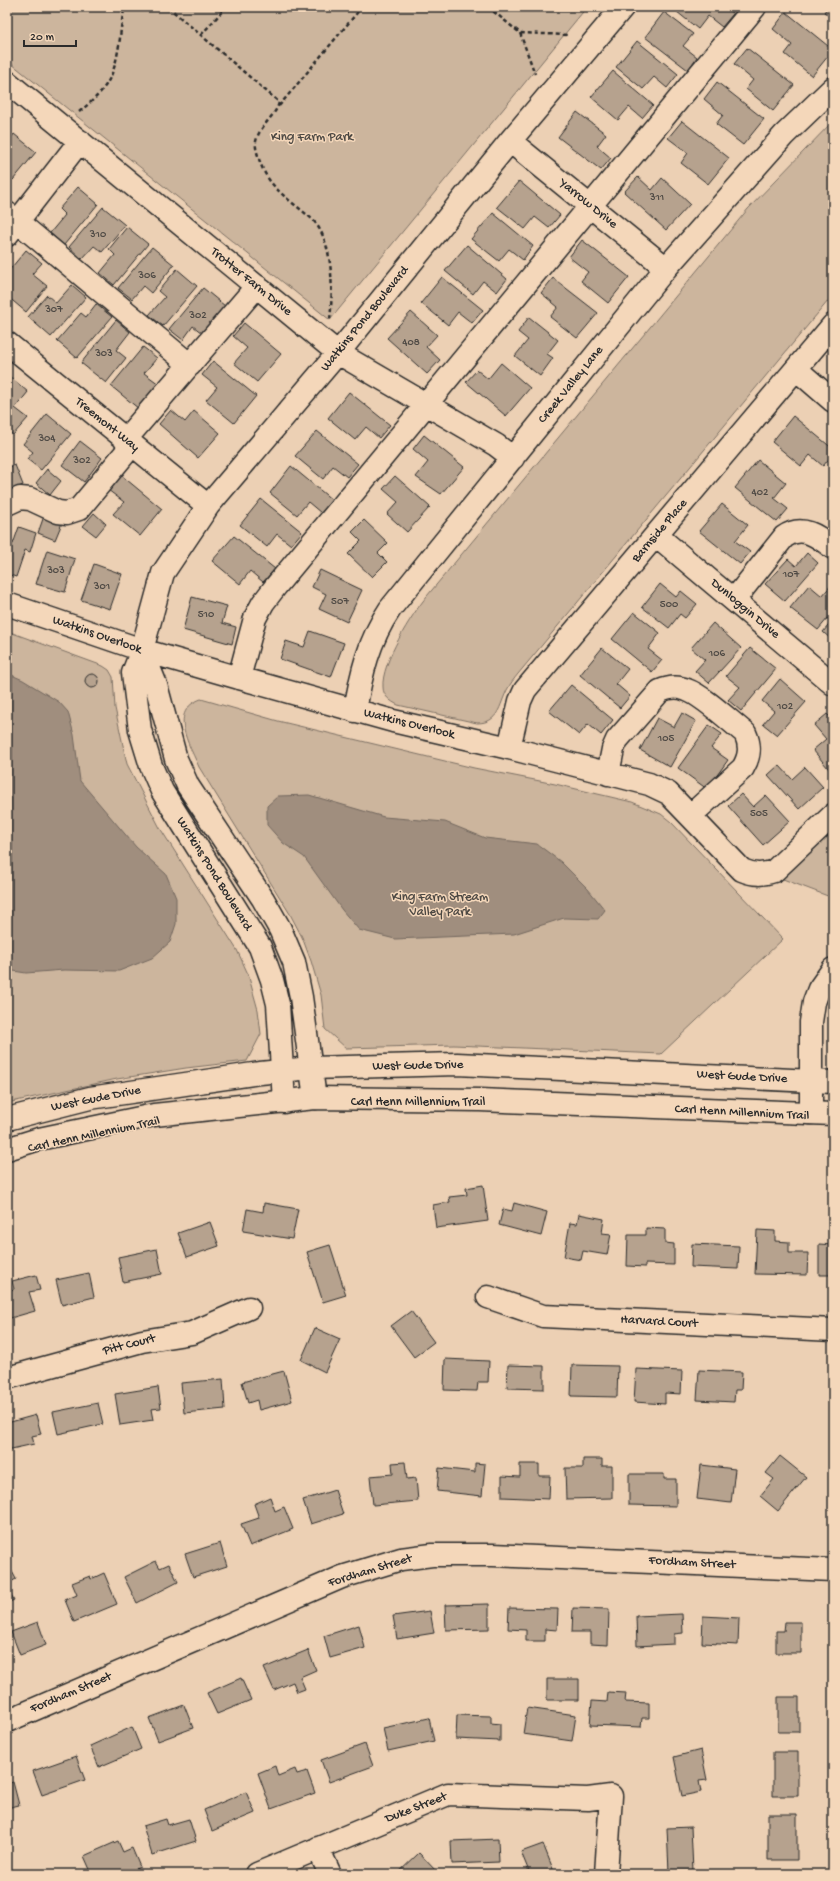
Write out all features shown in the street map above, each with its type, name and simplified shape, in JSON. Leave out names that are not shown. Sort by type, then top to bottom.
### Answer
[{"type":"street","name":"Watkins Pond Boulevard","points":[[284,1102],[278,1004],[272,980],[260,947],[162,791],[151,766],[140,730],[133,673],[142,650],[163,573],[208,506],[338,353],[510,141],[622,7]]},
{"type":"street","points":[[239,678],[255,618],[263,603],[425,404],[755,7]]},
{"type":"street","name":"Trotter Farm Drive","points":[[7,82],[338,353],[496,445],[513,458]]},
{"type":"street","name":"Creek Valley Lane","points":[[355,711],[370,648],[379,625],[390,609],[666,268],[784,135],[833,88]]},
{"type":"street","points":[[80,141],[11,223],[190,365]]},
{"type":"street","name":"Yarrow Drive","points":[[510,141],[666,268]]},
{"type":"street","points":[[7,504],[20,498],[30,499],[58,512],[66,513],[79,508],[190,365],[257,286]]},
{"type":"street","name":"Barnside Place","points":[[509,748],[520,701],[525,690],[833,325]]},
{"type":"street","name":"Treemont Way","points":[[7,343],[208,506]]},
{"type":"street","points":[[796,369],[833,401]]},
{"type":"street","points":[[734,600],[784,537],[791,533],[801,531],[819,536],[833,548]]},
{"type":"street","name":"Dunloggin Drive","points":[[656,535],[833,684]]},
{"type":"street","name":"Watkins Overlook","points":[[7,604],[142,650],[355,711],[509,748],[649,784],[668,793],[691,815],[742,870],[752,874],[764,874],[774,871],[833,815]]},
{"type":"street","name":"Watkins Pond Boulevard","points":[[142,650],[156,685],[176,759],[188,786],[262,899],[280,929],[294,962],[302,997],[315,1098]]},
{"type":"street","points":[[608,774],[613,749],[617,740],[660,691],[677,687],[693,693],[745,733],[749,750],[748,760],[743,768],[691,815]]},
{"type":"street","points":[[810,1113],[812,1022],[814,1002],[819,989],[832,973]]},
{"type":"street","name":"West Gude Drive","points":[[7,1119],[90,1098],[311,1068],[457,1064],[833,1082]]},
{"type":"street","points":[[7,1149],[39,1139],[154,1115],[315,1098],[480,1100],[833,1114]]},
{"type":"street","name":"Harvard Court","points":[[488,1297],[543,1316],[833,1330]]},
{"type":"street","name":"Pitt Court","points":[[7,1378],[142,1341],[192,1333],[249,1308]]},
{"type":"street","name":"Fordham Street","points":[[7,1721],[342,1577],[401,1559],[432,1555],[493,1555],[833,1570]]},
{"type":"street","name":"Duke Street","points":[[258,1874],[448,1794],[588,1799],[611,1796],[606,1874]]},
{"type":"street","points":[[318,1848],[330,1874]]},
{"type":"path","points":[[80,112],[98,97],[110,79],[116,63],[125,7]]},
{"type":"path","points":[[168,7],[279,102],[278,107]]},
{"type":"path","points":[[201,35],[226,7]]},
{"type":"path","points":[[330,320],[332,301],[329,250],[327,243],[319,227],[313,220],[271,184],[263,171],[257,155],[256,139],[263,125],[362,7]]},
{"type":"path","points":[[488,7],[520,33],[535,74]]},
{"type":"path","points":[[520,33],[568,35]]},
{"type":"green space","name":"King Farm Park","points":[[7,7],[587,7],[330,320],[7,60]]},
{"type":"green space","points":[[833,121],[833,295],[518,674],[508,688],[494,717],[490,720],[477,723],[398,705],[390,700],[383,690],[387,665],[406,626],[427,596],[748,209]]},
{"type":"green space","points":[[7,631],[103,666],[109,670],[113,677],[115,708],[127,764],[160,828],[237,950],[248,974],[258,1010],[261,1034],[247,1061],[186,1068],[117,1079],[7,1103]]},
{"type":"green space","name":"King Farm Stream Valley Park","points":[[201,699],[278,721],[474,768],[555,784],[632,802],[661,814],[671,822],[783,939],[661,1054],[454,1045],[346,1048],[325,1029],[321,995],[302,937],[290,914],[199,767],[190,748],[184,729],[183,720],[185,711],[191,704]]},
{"type":"green space","points":[[833,815],[833,898],[783,879],[782,864]]},
{"type":"shaded area","points":[[7,673],[23,680],[59,702],[68,712],[74,735],[80,781],[136,847],[166,874],[176,898],[176,924],[170,942],[152,958],[119,971],[64,970],[26,973],[7,970],[7,846],[9,837],[7,815]]},
{"type":"shaded area","points":[[309,795],[384,817],[445,822],[485,838],[537,844],[561,862],[588,889],[605,910],[598,919],[564,918],[514,934],[395,939],[359,930],[342,910],[304,857],[283,843],[267,825],[267,806],[278,796]]},
{"type":"building","points":[[671,7],[725,7],[733,14],[722,27],[708,16],[698,29]]},
{"type":"building","points":[[828,7],[833,7],[833,19],[824,12]]},
{"type":"building","points":[[664,12],[693,34],[683,46],[697,57],[688,70],[645,37]]},
{"type":"building","points":[[786,12],[833,50],[812,76],[785,54],[792,45],[773,29]]},
{"type":"building","points":[[637,41],[678,74],[667,88],[654,77],[643,89],[616,67]]},
{"type":"building","points":[[747,48],[794,85],[773,111],[746,89],[753,80],[734,64]]},
{"type":"building","points":[[613,71],[653,105],[642,118],[629,107],[618,120],[591,97]]},
{"type":"building","points":[[717,82],[764,119],[743,145],[716,124],[723,115],[704,99]]},
{"type":"building","points":[[577,112],[606,134],[597,146],[611,158],[601,170],[558,137]]},
{"type":"building","points":[[682,121],[729,158],[708,184],[681,163],[688,153],[668,138]]},
{"type":"building","points":[[14,134],[36,152],[13,180],[7,175],[7,143]]},
{"type":"building","points":[[638,177],[652,190],[662,178],[690,204],[666,230],[624,192]]},
{"type":"building","points":[[519,181],[560,215],[549,228],[535,217],[525,229],[497,207]]},
{"type":"building","points":[[78,187],[98,204],[64,245],[50,233],[65,215],[59,209]]},
{"type":"building","points":[[103,207],[125,225],[102,252],[94,246],[82,259],[69,247]]},
{"type":"building","points":[[493,213],[533,246],[523,260],[509,249],[499,261],[471,239]]},
{"type":"building","points":[[127,227],[148,244],[114,285],[100,273],[115,255],[109,249]]},
{"type":"building","points":[[582,240],[629,277],[608,303],[581,281],[588,272],[569,257]]},
{"type":"building","points":[[467,245],[507,279],[497,292],[483,281],[473,294],[445,271]]},
{"type":"building","points":[[152,247],[174,265],[151,293],[143,286],[132,299],[118,288]]},
{"type":"building","points":[[26,250],[42,263],[32,274],[47,286],[26,312],[7,296],[7,273]]},
{"type":"building","points":[[177,269],[197,286],[163,326],[149,315],[165,297],[158,291]]},
{"type":"building","points":[[442,277],[483,310],[472,323],[458,312],[448,325],[421,303]]},
{"type":"building","points":[[553,278],[598,313],[577,338],[550,317],[558,307],[541,293]]},
{"type":"building","points":[[72,285],[86,297],[51,337],[28,317],[47,295],[56,303]]},
{"type":"building","points":[[203,288],[225,306],[202,333],[193,326],[183,340],[169,329]]},
{"type":"building","points":[[96,304],[112,317],[77,358],[57,341],[81,313],[86,317]]},
{"type":"building","points":[[411,312],[437,335],[426,347],[440,360],[427,374],[387,338]]},
{"type":"building","points":[[529,317],[558,340],[547,354],[553,358],[540,376],[515,356],[528,340],[518,332]]},
{"type":"building","points":[[116,320],[130,332],[116,350],[126,358],[106,383],[81,363]]},
{"type":"building","points":[[244,323],[281,354],[257,382],[234,363],[247,348],[233,336]]},
{"type":"building","points":[[143,347],[157,358],[144,373],[159,384],[139,409],[111,386]]},
{"type":"building","points":[[213,361],[256,396],[234,423],[206,400],[217,387],[202,375]]},
{"type":"building","points":[[501,363],[530,388],[506,416],[466,382],[477,370],[488,379]]},
{"type":"building","points":[[8,375],[28,392],[15,408],[28,418],[13,435],[7,430]]},
{"type":"building","points":[[349,392],[390,425],[379,438],[366,427],[355,440],[328,418]]},
{"type":"building","points":[[171,410],[185,422],[194,411],[220,433],[198,458],[159,424]]},
{"type":"building","points":[[47,414],[71,434],[41,470],[27,459],[33,452],[23,444]]},
{"type":"building","points":[[793,416],[833,449],[833,454],[823,466],[810,455],[801,466],[772,442]]},
{"type":"building","points":[[317,431],[358,464],[347,477],[333,466],[323,479],[295,456]]},
{"type":"building","points":[[424,435],[464,467],[441,494],[416,477],[428,462],[413,449]]},
{"type":"building","points":[[80,441],[102,458],[84,482],[62,465]]},
{"type":"building","points":[[758,460],[786,483],[774,498],[788,509],[777,522],[735,488]]},
{"type":"building","points":[[15,465],[23,485],[7,492],[7,468]]},
{"type":"building","points":[[291,466],[332,500],[321,513],[308,502],[297,515],[270,493]]},
{"type":"building","points":[[47,469],[61,481],[50,495],[36,483]]},
{"type":"building","points":[[121,475],[162,509],[140,536],[113,514],[124,502],[108,490]]},
{"type":"building","points":[[395,476],[430,507],[407,532],[387,514],[398,502],[383,489]]},
{"type":"building","points":[[261,499],[302,532],[291,545],[277,534],[267,547],[240,525]]},
{"type":"building","points":[[722,504],[748,525],[735,541],[750,552],[740,564],[699,531]]},
{"type":"building","points":[[94,513],[106,524],[96,536],[83,526]]},
{"type":"building","points":[[44,516],[62,523],[55,540],[38,533]]},
{"type":"building","points":[[364,520],[388,543],[378,553],[387,562],[372,577],[348,554],[361,541],[352,532]]},
{"type":"building","points":[[19,527],[36,533],[30,552],[25,550],[16,577],[7,574],[7,542],[13,544]]},
{"type":"building","points":[[234,536],[275,569],[263,582],[250,571],[240,584],[212,561]]},
{"type":"building","points":[[47,550],[75,559],[65,592],[36,584]]},
{"type":"building","points":[[807,553],[818,563],[785,601],[765,584],[788,559],[796,566]]},
{"type":"building","points":[[94,564],[122,574],[110,609],[81,600]]},
{"type":"building","points":[[320,570],[362,590],[347,622],[319,609],[326,594],[312,587]]},
{"type":"building","points":[[833,583],[833,612],[818,630],[790,608],[809,585],[822,596]]},
{"type":"building","points":[[660,584],[676,597],[681,591],[697,604],[685,618],[680,614],[669,628],[642,607]]},
{"type":"building","points":[[192,597],[227,606],[222,623],[236,627],[232,644],[183,630]]},
{"type":"building","points":[[634,612],[660,633],[648,649],[662,660],[652,672],[612,639]]},
{"type":"building","points":[[833,620],[833,641],[823,632]]},
{"type":"building","points":[[713,623],[741,648],[709,683],[695,671],[705,660],[691,648]]},
{"type":"building","points":[[310,631],[344,643],[331,677],[280,659],[286,641],[304,647]]},
{"type":"building","points":[[602,648],[628,669],[616,684],[630,696],[620,708],[580,675]]},
{"type":"building","points":[[750,648],[776,669],[741,711],[728,700],[740,687],[726,676]]},
{"type":"building","points":[[89,674],[95,674],[99,678],[99,684],[95,688],[89,688],[85,684],[85,678]]},
{"type":"building","points":[[780,679],[806,702],[777,735],[763,724],[774,711],[762,701]]},
{"type":"building","points":[[571,685],[613,720],[601,735],[588,724],[579,735],[549,711]]},
{"type":"building","points":[[682,713],[696,721],[670,767],[640,750],[657,718],[674,727]]},
{"type":"building","points":[[827,714],[833,720],[833,774],[813,750],[826,739],[814,725]]},
{"type":"building","points":[[709,725],[722,734],[711,748],[728,760],[707,789],[678,768]]},
{"type":"building","points":[[779,765],[792,779],[805,767],[823,787],[799,809],[768,775]]},
{"type":"building","points":[[741,794],[753,807],[766,795],[790,821],[763,845],[728,806]]},
{"type":"building","points":[[483,1185],[488,1221],[436,1228],[433,1205],[450,1202],[449,1197],[467,1195],[466,1188]]},
{"type":"building","points":[[264,1203],[298,1209],[292,1239],[243,1231],[247,1209],[263,1212]]},
{"type":"building","points":[[514,1203],[547,1212],[541,1236],[499,1225],[503,1209],[512,1211]]},
{"type":"building","points":[[579,1214],[604,1219],[602,1233],[611,1234],[607,1255],[583,1251],[581,1260],[564,1257],[570,1223],[577,1224]]},
{"type":"building","points":[[210,1222],[219,1246],[187,1257],[178,1233]]},
{"type":"building","points":[[646,1228],[665,1229],[665,1243],[674,1244],[674,1265],[645,1264],[645,1267],[627,1266],[628,1235],[646,1235]]},
{"type":"building","points":[[757,1230],[775,1231],[775,1241],[789,1242],[789,1253],[808,1253],[807,1275],[755,1274]]},
{"type":"building","points":[[692,1244],[739,1246],[738,1269],[691,1267]]},
{"type":"building","points":[[819,1244],[833,1245],[833,1275],[819,1275]]},
{"type":"building","points":[[330,1245],[346,1295],[323,1302],[307,1252]]},
{"type":"building","points":[[157,1249],[162,1274],[123,1282],[118,1257]]},
{"type":"building","points":[[89,1273],[94,1297],[62,1305],[56,1280]]},
{"type":"building","points":[[36,1275],[40,1290],[29,1292],[35,1311],[7,1319],[7,1291],[14,1289],[12,1281]]},
{"type":"building","points":[[411,1311],[434,1342],[414,1357],[391,1326]]},
{"type":"building","points":[[315,1328],[340,1339],[325,1372],[301,1360]]},
{"type":"building","points":[[445,1359],[489,1361],[488,1382],[478,1382],[477,1391],[444,1390]]},
{"type":"building","points":[[508,1365],[544,1366],[544,1389],[507,1388]]},
{"type":"building","points":[[572,1365],[618,1366],[617,1397],[571,1396]]},
{"type":"building","points":[[636,1369],[682,1371],[681,1394],[665,1393],[665,1404],[634,1402]]},
{"type":"building","points":[[699,1370],[742,1372],[741,1390],[735,1390],[734,1402],[697,1400]]},
{"type":"building","points":[[284,1371],[292,1401],[259,1410],[257,1400],[248,1403],[242,1382]]},
{"type":"building","points":[[223,1379],[225,1409],[184,1413],[181,1383]]},
{"type":"building","points":[[158,1387],[161,1408],[151,1409],[153,1420],[120,1425],[115,1394]]},
{"type":"building","points":[[98,1403],[103,1424],[58,1434],[53,1412]]},
{"type":"building","points":[[36,1415],[41,1434],[32,1436],[34,1444],[7,1450],[7,1423]]},
{"type":"building","points":[[780,1456],[806,1477],[778,1511],[760,1496],[774,1479],[766,1473]]},
{"type":"building","points":[[583,1459],[602,1459],[602,1466],[612,1466],[612,1498],[566,1499],[565,1468],[583,1468]]},
{"type":"building","points":[[405,1462],[407,1479],[416,1478],[418,1501],[373,1505],[370,1476],[393,1474],[392,1463]]},
{"type":"building","points":[[475,1463],[485,1464],[482,1496],[437,1491],[439,1468],[475,1472]]},
{"type":"building","points":[[520,1464],[539,1464],[539,1476],[550,1476],[549,1499],[502,1497],[502,1476],[520,1477]]},
{"type":"building","points":[[701,1465],[735,1469],[731,1503],[697,1499]]},
{"type":"building","points":[[629,1474],[664,1474],[664,1479],[676,1479],[676,1506],[629,1505]]},
{"type":"building","points":[[335,1490],[343,1514],[311,1524],[303,1500]]},
{"type":"building","points":[[270,1497],[275,1511],[284,1507],[293,1529],[250,1546],[241,1524],[259,1518],[254,1504]]},
{"type":"building","points":[[220,1543],[227,1566],[193,1577],[185,1554]]},
{"type":"building","points":[[156,1561],[160,1568],[169,1564],[178,1582],[137,1603],[124,1577]]},
{"type":"building","points":[[9,1566],[16,1579],[7,1584],[7,1567]]},
{"type":"building","points":[[104,1573],[117,1604],[74,1622],[65,1600],[77,1595],[72,1583],[90,1576],[91,1579]]},
{"type":"building","points":[[7,1587],[14,1600],[7,1603]]},
{"type":"building","points":[[489,1604],[489,1629],[446,1630],[445,1605]]},
{"type":"building","points":[[509,1608],[558,1609],[557,1630],[545,1629],[545,1641],[526,1641],[526,1630],[508,1629]]},
{"type":"building","points":[[573,1608],[609,1609],[608,1645],[590,1644],[590,1632],[572,1632]]},
{"type":"building","points":[[430,1611],[434,1633],[397,1639],[393,1616]]},
{"type":"building","points":[[682,1614],[683,1633],[674,1634],[674,1644],[637,1646],[636,1616]]},
{"type":"building","points":[[703,1616],[739,1618],[738,1645],[702,1643]]},
{"type":"building","points":[[38,1622],[46,1645],[20,1655],[11,1632]]},
{"type":"building","points":[[785,1622],[801,1622],[801,1653],[776,1653],[776,1631],[784,1631]]},
{"type":"building","points":[[359,1625],[365,1648],[330,1658],[324,1636]]},
{"type":"building","points":[[308,1650],[316,1670],[300,1677],[305,1689],[297,1692],[293,1682],[274,1690],[264,1668]]},
{"type":"building","points":[[241,1678],[251,1700],[217,1714],[207,1693]]},
{"type":"building","points":[[547,1679],[579,1679],[579,1700],[547,1700]]},
{"type":"building","points":[[608,1692],[626,1693],[625,1702],[649,1703],[649,1718],[642,1718],[641,1727],[590,1725],[592,1701],[607,1702]]},
{"type":"building","points":[[778,1697],[799,1697],[799,1732],[778,1732]]},
{"type":"building","points":[[184,1705],[193,1728],[158,1741],[149,1718]]},
{"type":"building","points":[[527,1708],[576,1715],[572,1741],[523,1734]]},
{"type":"building","points":[[457,1715],[491,1716],[491,1723],[500,1724],[500,1741],[456,1739]]},
{"type":"building","points":[[429,1718],[434,1741],[388,1751],[383,1728]]},
{"type":"building","points":[[132,1727],[141,1749],[99,1767],[90,1746]]},
{"type":"building","points":[[365,1744],[373,1766],[329,1782],[321,1760]]},
{"type":"building","points":[[701,1750],[707,1780],[699,1781],[701,1792],[682,1796],[674,1757]]},
{"type":"building","points":[[773,1752],[798,1752],[798,1796],[773,1796]]},
{"type":"building","points":[[76,1756],[85,1780],[42,1795],[33,1771]]},
{"type":"building","points":[[275,1766],[278,1776],[295,1769],[297,1774],[307,1771],[315,1793],[271,1809],[258,1773]]},
{"type":"building","points":[[13,1782],[19,1805],[7,1808],[7,1784]]},
{"type":"building","points":[[246,1792],[255,1813],[212,1831],[204,1810]]},
{"type":"building","points":[[768,1814],[797,1814],[797,1860],[768,1860]]},
{"type":"building","points":[[166,1819],[168,1825],[189,1819],[196,1841],[152,1855],[143,1826]]},
{"type":"building","points":[[691,1827],[693,1871],[669,1872],[667,1828]]},
{"type":"building","points":[[498,1839],[499,1862],[452,1864],[451,1841]]},
{"type":"building","points":[[118,1841],[123,1852],[132,1848],[140,1867],[124,1874],[92,1874],[84,1856]]},
{"type":"building","points":[[543,1844],[555,1874],[530,1874],[521,1852]]},
{"type":"building","points":[[419,1853],[436,1871],[433,1874],[397,1874]]}]
